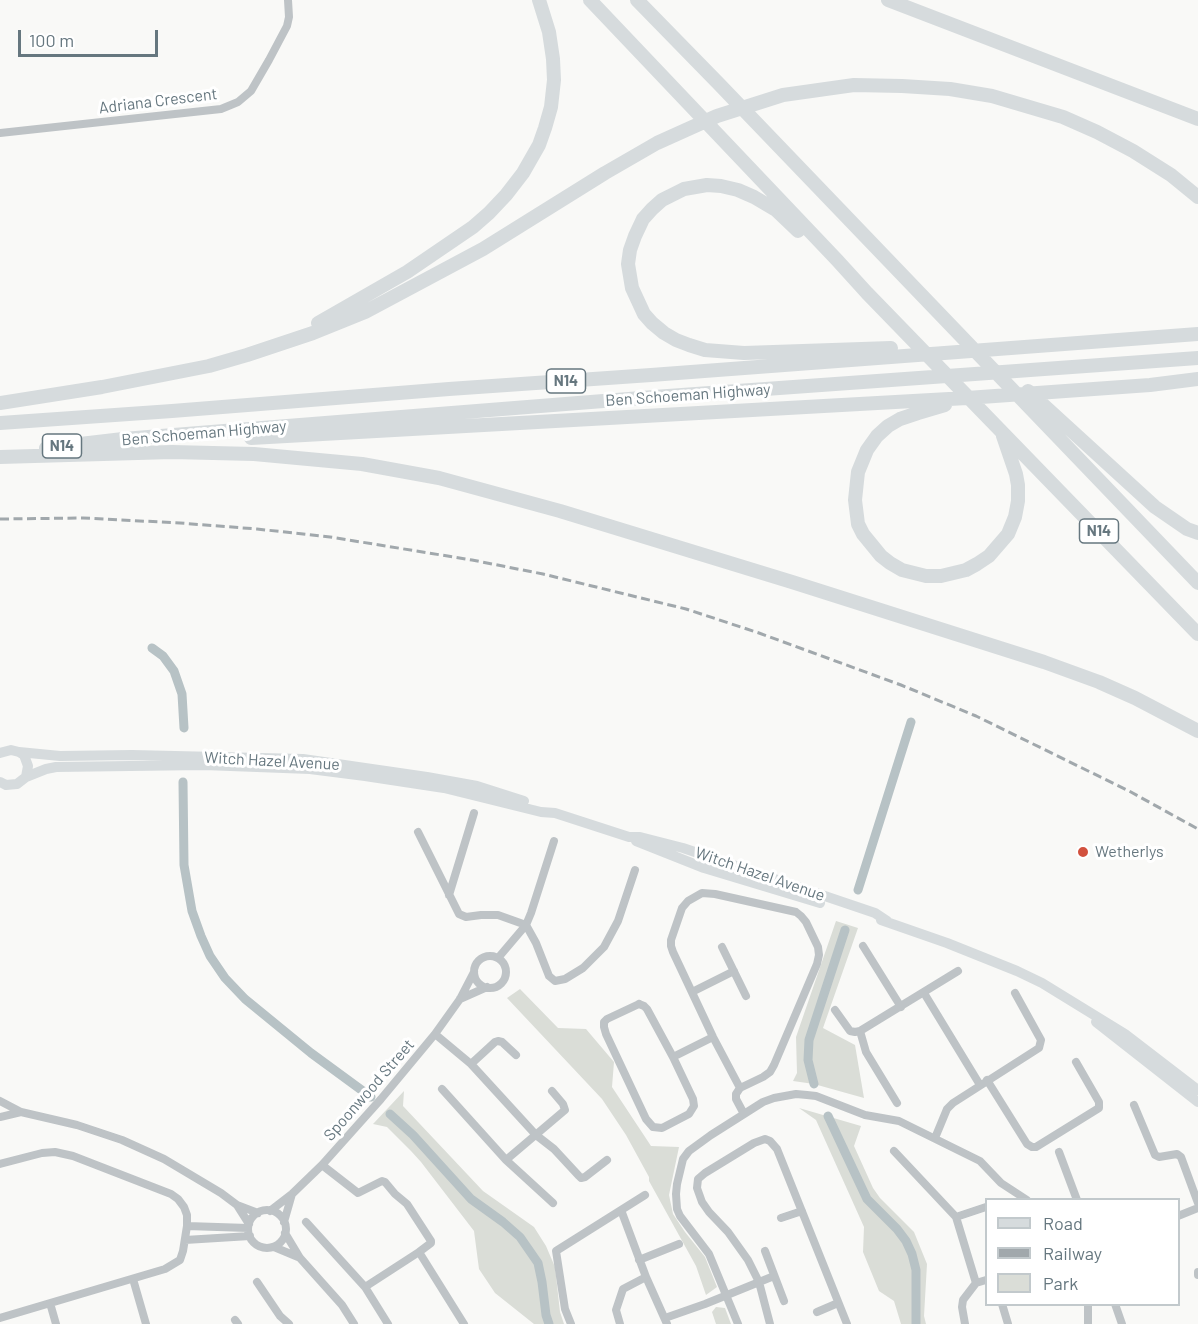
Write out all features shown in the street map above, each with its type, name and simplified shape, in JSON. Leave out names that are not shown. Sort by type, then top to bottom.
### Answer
[{"type":"highway","points":[[280,344],[407,272],[473,227],[506,195],[523,173],[539,145],[545,128],[551,107],[554,80],[549,32],[539,0]]},
{"type":"highway","name":"N14","points":[[590,0],[867,293],[1198,634]]},
{"type":"highway","name":"N14","points":[[637,0],[1198,583]]},
{"type":"highway","points":[[888,0],[1198,119]]},
{"type":"highway","points":[[0,403],[102,387],[209,366],[280,344],[365,312],[483,249],[657,144],[717,116],[783,95],[854,85],[950,89],[992,96],[1063,117],[1097,132],[1171,175],[1198,197]]},
{"type":"highway","points":[[867,293],[776,210],[738,190],[721,186],[695,186],[662,200],[643,219],[630,250],[628,264],[630,281],[644,314],[664,333],[705,350],[744,353],[872,348],[1004,347]]},
{"type":"highway","points":[[954,328],[990,357],[1155,507],[1187,529],[1198,533]]},
{"type":"highway","name":"Ben Schoeman Highway","points":[[0,423],[1198,333]]},
{"type":"highway","name":"Ben Schoeman Highway","points":[[0,455],[123,440],[654,397],[1198,358]]},
{"type":"highway","points":[[123,440],[202,441],[967,398],[1198,382]]},
{"type":"highway","points":[[967,398],[900,419],[882,431],[867,450],[855,487],[855,511],[863,534],[880,556],[902,570],[926,576],[941,576],[971,567],[994,551],[1008,534],[1018,501],[1016,474],[998,428]]},
{"type":"highway","points":[[0,455],[172,452],[254,454],[362,464],[439,478],[560,511],[1044,662],[1135,698],[1198,731]]},
{"type":"street","name":"Adriana Crescent","points":[[0,133],[221,109],[238,102],[251,91],[287,26],[288,0]]},
{"type":"street","name":"Witch Hazel Avenue","points":[[0,753],[11,750],[60,756],[214,756],[313,760],[477,786],[543,806],[555,813],[629,837],[638,843],[704,868],[887,921],[1017,971],[1100,1017],[1198,1090]]},
{"type":"street","points":[[19,752],[24,755],[28,766],[26,777]]},
{"type":"street","name":"Witch Hazel Avenue","points":[[0,782],[12,785],[26,777],[56,767],[99,765],[201,765],[310,769],[444,788],[541,812],[555,813]]},
{"type":"street","points":[[449,895],[474,813]]},
{"type":"street","points":[[417,832],[462,916],[498,915],[526,924],[555,981],[565,979],[590,963],[608,941],[618,921],[635,870]]},
{"type":"street","points":[[498,958],[526,924],[531,914],[554,841]]},
{"type":"street","points":[[740,1088],[673,952],[671,940],[682,908],[688,901],[702,893],[770,905],[795,912],[806,922],[818,947],[817,964],[774,1065],[770,1072],[740,1088],[736,1094],[736,1099],[744,1114]]},
{"type":"street","points":[[863,946],[901,1007]]},
{"type":"street","points":[[722,947],[746,996]]},
{"type":"street","points":[[460,999],[487,987],[498,986],[502,982],[506,969],[504,965],[498,958],[488,956],[480,959],[474,972],[477,980],[487,987]]},
{"type":"street","points":[[692,992],[734,971]]},
{"type":"street","points":[[835,1010],[850,1031],[860,1032],[958,971]]},
{"type":"street","name":"Spoonwood Street","points":[[270,1211],[292,1194],[322,1165],[381,1099],[435,1035],[460,999],[474,972]]},
{"type":"street","points":[[924,993],[1027,1144],[1034,1147],[1039,1146],[1099,1108],[1099,1101],[1076,1062]]},
{"type":"street","points":[[935,1138],[949,1106],[1030,1055],[1041,1045],[1038,1034],[1015,993]]},
{"type":"street","points":[[636,1005],[644,1006],[674,1057],[694,1106],[683,1118],[662,1128],[656,1128],[646,1119],[606,1034],[604,1022],[636,1005]]},
{"type":"street","name":"Witch Hazel Avenue","points":[[1080,1007],[1110,1034],[1198,1102]]},
{"type":"street","points":[[860,1032],[866,1052],[897,1103]]},
{"type":"street","points":[[435,1035],[471,1065],[581,1178],[607,1160]]},
{"type":"street","points":[[674,1057],[713,1036]]},
{"type":"street","points":[[471,1065],[498,1041],[516,1055]]},
{"type":"street","points":[[442,1089],[506,1160],[553,1203]]},
{"type":"street","points":[[506,1160],[565,1110],[552,1091]]},
{"type":"street","points":[[738,1324],[709,1254],[680,1216],[676,1194],[681,1165],[689,1151],[711,1134],[774,1098],[796,1094],[816,1096],[865,1115],[899,1120],[980,1161],[1001,1183],[1024,1198]]},
{"type":"street","points":[[0,1101],[21,1112],[77,1125],[122,1140],[164,1159],[237,1205],[258,1213]]},
{"type":"street","points":[[1134,1105],[1155,1155],[1177,1154],[1181,1157],[1198,1203]]},
{"type":"street","points":[[0,1117],[21,1112]]},
{"type":"street","points":[[770,1324],[759,1282],[740,1247],[702,1202],[697,1188],[698,1179],[705,1173],[754,1143],[767,1139],[777,1149],[847,1324]]},
{"type":"street","points":[[894,1151],[956,1217],[976,1283]]},
{"type":"street","points":[[0,1164],[42,1153],[55,1152],[73,1156],[171,1194],[178,1199],[187,1215],[183,1251],[180,1260],[175,1264],[133,1280],[0,1318]]},
{"type":"street","points":[[1059,1152],[1076,1198]]},
{"type":"street","points":[[322,1165],[358,1193],[382,1181],[385,1182],[406,1203],[431,1241],[419,1252],[365,1287]]},
{"type":"street","points":[[284,1222],[292,1194]]},
{"type":"street","points":[[571,1324],[565,1309],[556,1251],[645,1195]]},
{"type":"street","points":[[237,1205],[252,1240],[259,1246],[274,1247],[282,1242],[286,1229],[280,1216],[270,1211],[262,1211],[254,1216],[249,1229]]},
{"type":"street","points":[[956,1217],[985,1208]]},
{"type":"street","points":[[1180,1216],[1198,1208]]},
{"type":"street","points":[[621,1210],[639,1260],[666,1321],[774,1276]]},
{"type":"street","points":[[781,1218],[802,1210]]},
{"type":"street","points":[[306,1222],[365,1287],[388,1324]]},
{"type":"street","points":[[187,1226],[249,1229]]},
{"type":"street","points":[[185,1240],[249,1229]]},
{"type":"street","points":[[285,1233],[300,1258],[342,1305],[354,1324]]},
{"type":"street","points":[[639,1260],[679,1244]]},
{"type":"street","points":[[274,1247],[300,1258]]},
{"type":"street","points":[[765,1251],[784,1301]]},
{"type":"street","points":[[419,1252],[464,1324]]},
{"type":"street","points":[[620,1324],[616,1308],[623,1288],[646,1277]]},
{"type":"street","points":[[133,1280],[146,1324]]},
{"type":"street","points":[[965,1324],[962,1303],[965,1296],[976,1283],[985,1281]]},
{"type":"street","points":[[257,1282],[280,1316],[289,1324]]},
{"type":"street","points":[[50,1303],[56,1324]]},
{"type":"street","points":[[817,1312],[838,1303]]},
{"type":"street","points":[[1002,1306],[1008,1324]]},
{"type":"street","points":[[1088,1306],[1088,1324]]},
{"type":"street","points":[[1115,1306],[1122,1324]]},
{"type":"green space","points":[[836,921],[858,928],[823,1028],[855,1045],[864,1098],[814,1084],[793,1081],[797,1073],[796,1037]]},
{"type":"green space","points":[[520,989],[558,1028],[586,1029],[614,1062],[612,1087],[651,1146],[679,1147],[669,1195],[673,1214],[705,1257],[717,1287],[706,1295],[696,1266],[649,1181],[649,1177],[626,1135],[602,1099],[507,998]]},
{"type":"green space","points":[[404,1091],[403,1106],[483,1191],[534,1227],[555,1267],[560,1312],[564,1324],[534,1324],[495,1293],[479,1269],[474,1231],[411,1151],[387,1127],[373,1124]]},
{"type":"green space","points":[[799,1108],[861,1126],[854,1146],[873,1188],[914,1232],[927,1264],[924,1316],[926,1324],[901,1324],[894,1301],[879,1291],[863,1252],[864,1227],[816,1120]]},
{"type":"green space","points":[[716,1307],[725,1308],[731,1324],[716,1324],[712,1312]]},
{"type":"waterway","points":[[152,648],[163,656],[174,671],[182,694],[184,728]]},
{"type":"waterway","points":[[858,890],[911,722]]},
{"type":"waterway","points":[[183,782],[184,865],[192,911],[210,956],[225,978],[245,999],[311,1053],[371,1097]]},
{"type":"waterway","points":[[814,1084],[808,1060],[809,1040],[845,930]]},
{"type":"waterway","points":[[390,1114],[413,1135],[471,1199],[520,1237],[538,1263],[549,1324]]},
{"type":"waterway","points":[[828,1116],[867,1199],[897,1229],[912,1254],[916,1270],[916,1324]]},
{"type":"railway","points":[[0,519],[83,518],[180,523],[330,537],[543,574],[686,609],[901,685],[976,716],[1129,791],[1198,829]]},
{"type":"place","name":"Wetherlys","points":[[1083,852]]}]
